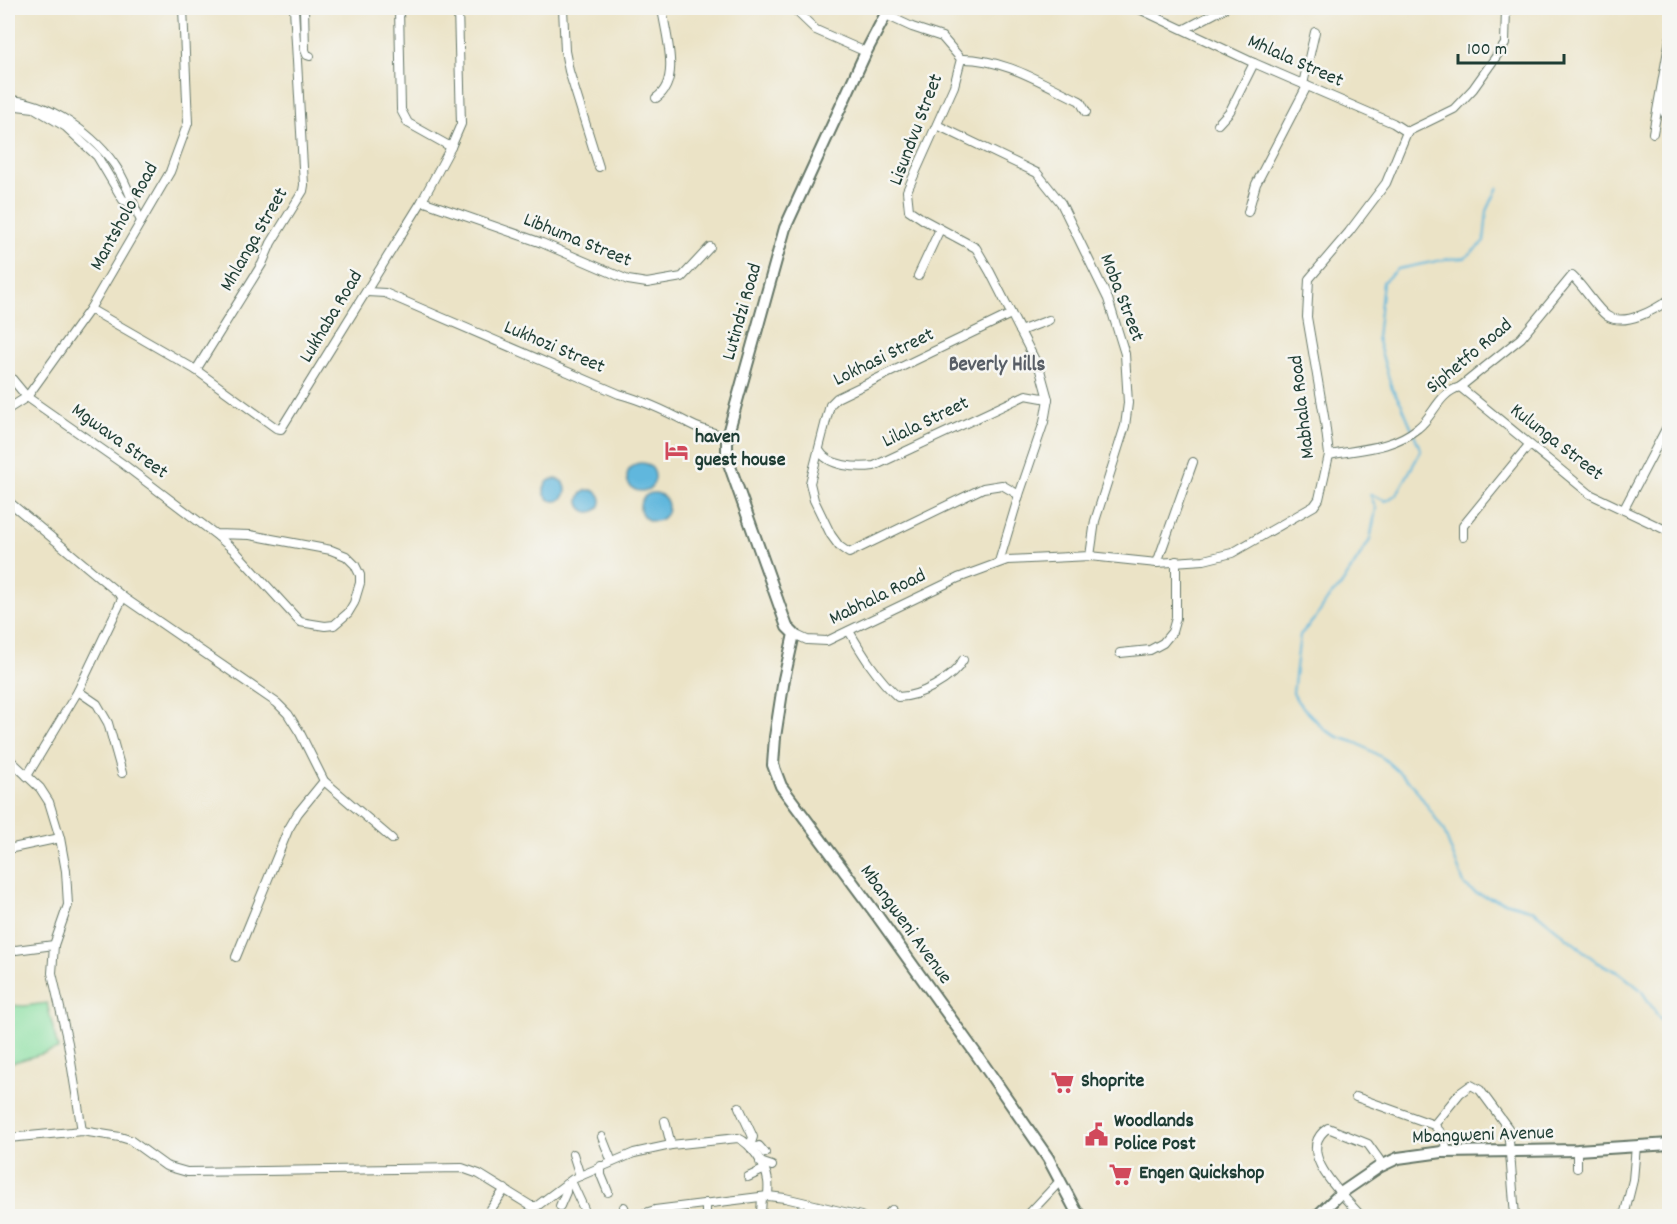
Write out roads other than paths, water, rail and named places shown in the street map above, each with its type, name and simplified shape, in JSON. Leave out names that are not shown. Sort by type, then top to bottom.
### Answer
[{"type":"street","name":"Mantsholo Road","points":[[8,409],[27,397],[90,309],[170,172],[188,123],[183,8]]},
{"type":"street","name":"Mhlanga Street","points":[[196,370],[262,264],[271,243],[303,191],[294,8]]},
{"type":"street","points":[[304,8],[305,50],[310,56]]},
{"type":"street","points":[[399,8],[400,110],[408,123],[451,147]]},
{"type":"street","name":"Lukhaba Road","points":[[90,309],[196,370],[276,428],[281,429],[422,201],[461,124],[458,8]]},
{"type":"street","points":[[563,8],[568,71],[599,167]]},
{"type":"street","points":[[656,98],[663,93],[669,78],[669,40],[662,8]]},
{"type":"street","points":[[793,8],[816,30],[866,52]]},
{"type":"street","name":"Mhlala Street","points":[[1137,8],[1254,63],[1393,123],[1407,132]]},
{"type":"street","points":[[1185,29],[1225,8]]},
{"type":"street","points":[[1407,132],[1454,109],[1473,89],[1505,45],[1506,8]]},
{"type":"street","name":"Lutindzi Road","points":[[794,634],[787,627],[728,458],[727,437],[785,228],[887,11]]},
{"type":"street","name":"Lisundvu Street","points":[[887,11],[912,27],[942,37],[960,59],[954,86],[907,191],[909,210],[976,248],[1040,370],[1048,399],[1044,422],[999,562]]},
{"type":"street","points":[[1248,212],[1256,184],[1305,85],[1316,32]]},
{"type":"street","points":[[1653,133],[1670,39]]},
{"type":"street","points":[[960,59],[978,59],[1002,65],[1080,101],[1086,111]]},
{"type":"street","points":[[1218,124],[1230,111],[1254,63]]},
{"type":"street","points":[[8,100],[40,105],[73,125],[102,148],[119,172],[141,221]]},
{"type":"street","points":[[1659,101],[1669,123]]},
{"type":"street","points":[[8,105],[34,108],[66,128],[97,156],[123,200],[132,203]]},
{"type":"street","name":"Moba Street","points":[[937,124],[1037,173],[1061,203],[1108,299],[1125,354],[1128,403],[1125,426],[1095,521],[1090,556]]},
{"type":"street","name":"Mabhala Road","points":[[794,634],[807,640],[827,641],[958,578],[1006,560],[1090,556],[1157,563],[1203,560],[1232,553],[1314,506],[1319,499],[1329,455],[1307,317],[1309,279],[1350,232],[1386,183],[1407,132]]},
{"type":"street","name":"Libhuma Street","points":[[422,201],[542,243],[628,280],[647,283],[682,277],[710,247]]},
{"type":"street","points":[[918,276],[940,229]]},
{"type":"street","name":"Siphetfo Road","points":[[1329,455],[1396,443],[1420,427],[1450,390],[1460,387],[1521,339],[1572,276],[1607,316],[1620,320],[1635,317],[1670,299]]},
{"type":"street","name":"Lukhozi Street","points":[[367,292],[385,293],[619,394],[653,405],[692,425],[727,437]]},
{"type":"street","name":"Lokhasi Street","points":[[1011,314],[837,398],[830,405],[810,483],[814,500],[831,535],[839,546],[849,553],[983,488],[1002,485],[1019,495]]},
{"type":"street","points":[[1020,331],[1048,320]]},
{"type":"street","name":"Mgwava Street","points":[[8,374],[27,397],[123,464],[215,534],[235,551],[300,622],[325,627],[334,625],[348,613],[354,603],[360,575],[355,565],[346,556],[331,550],[250,535],[215,534]]},
{"type":"street","name":"Kulunga Street","points":[[1460,387],[1590,494],[1670,532]]},
{"type":"street","name":"Lilala Street","points":[[819,450],[828,460],[854,466],[874,466],[1026,395],[1048,399]]},
{"type":"street","points":[[1624,509],[1670,421]]},
{"type":"street","points":[[1463,537],[1463,526],[1529,445]]},
{"type":"street","points":[[1157,563],[1194,462]]},
{"type":"street","points":[[8,501],[123,597],[277,703],[288,714],[300,733],[324,781],[392,838]]},
{"type":"street","points":[[1120,653],[1150,650],[1163,643],[1172,632],[1176,618],[1176,561]]},
{"type":"street","points":[[27,776],[78,691],[123,597]]},
{"type":"street","points":[[849,630],[873,670],[898,697],[908,697],[947,679],[958,671],[963,660]]},
{"type":"street","name":"Mbangweni Avenue","points":[[794,634],[775,737],[773,765],[781,786],[979,1058],[1048,1158],[1076,1211],[1081,1216]]},
{"type":"street","points":[[78,691],[97,704],[108,723],[123,773]]},
{"type":"street","points":[[8,758],[40,788],[49,802],[60,838],[66,871],[68,904],[54,945],[52,973],[68,1043],[82,1131]]},
{"type":"street","points":[[236,957],[288,831],[298,813],[324,781]]},
{"type":"street","points":[[8,849],[60,838]]},
{"type":"street","points":[[8,951],[54,945]]},
{"type":"street","points":[[1434,1125],[1460,1093],[1472,1085],[1480,1090],[1508,1128],[1515,1216]]},
{"type":"street","points":[[1356,1097],[1434,1125],[1443,1135],[1447,1152]]},
{"type":"street","points":[[739,1107],[753,1137],[751,1148]]},
{"type":"street","points":[[665,1121],[671,1145]]},
{"type":"street","points":[[1361,1216],[1319,1164],[1314,1148],[1320,1134],[1328,1128],[1368,1144],[1383,1165]]},
{"type":"street","points":[[8,1138],[82,1131],[120,1137],[130,1140],[165,1166],[187,1172],[462,1168],[479,1174],[531,1206],[537,1206],[568,1182],[634,1153],[671,1145],[738,1138],[746,1141],[751,1148],[768,1181],[760,1214]]},
{"type":"street","points":[[602,1137],[612,1162]]},
{"type":"street","name":"Mbangweni Avenue","points":[[1317,1216],[1341,1193],[1383,1165],[1398,1158],[1447,1152],[1577,1150],[1670,1144]]},
{"type":"street","points":[[751,1148],[759,1146],[765,1153]]},
{"type":"street","points":[[1624,1216],[1633,1180],[1636,1146]]},
{"type":"street","points":[[1577,1150],[1577,1168]]},
{"type":"street","points":[[573,1154],[580,1176]]},
{"type":"street","points":[[601,1166],[601,1175],[608,1192]]},
{"type":"street","points":[[748,1177],[762,1166],[772,1166]]},
{"type":"street","points":[[560,1206],[568,1182]]},
{"type":"street","points":[[568,1182],[584,1209]]},
{"type":"street","points":[[1027,1216],[1060,1182]]},
{"type":"street","points":[[486,1216],[504,1189]]},
{"type":"street","points":[[636,1216],[655,1210],[765,1196],[785,1198],[861,1216]]},
{"type":"street","points":[[731,1200],[732,1209]]},
{"type":"street","points":[[705,1215],[706,1203]]},
{"type":"street","points":[[624,1207],[627,1216]]},
{"type":"water","points":[[641,463],[651,467],[655,477],[651,487],[641,491],[631,487],[627,477],[631,467]]},
{"type":"water","points":[[555,479],[563,482],[566,490],[563,498],[555,501],[547,498],[544,490],[547,482]]},
{"type":"water","points":[[590,490],[598,493],[601,501],[598,509],[590,512],[582,509],[579,501],[582,493]]},
{"type":"water","points":[[654,493],[664,497],[668,507],[664,517],[654,521],[644,517],[640,507],[644,497]]},
{"type":"waterway","points":[[1412,429],[1392,389],[1377,338],[1383,282],[1398,269],[1447,259],[1465,258],[1484,242],[1487,211],[1498,187]]},
{"type":"waterway","points":[[1414,434],[1421,451],[1397,494],[1386,501],[1370,494],[1376,509],[1370,540],[1340,587],[1330,596],[1317,616],[1300,635],[1293,693],[1298,702],[1325,730],[1357,743],[1383,758],[1413,785],[1443,829],[1465,886],[1477,894],[1533,910],[1597,962],[1620,973],[1641,990],[1670,1030]]},
{"type":"place","name":"haven guest house","points":[[677,450]]},
{"type":"place","name":"Shoprite","points":[[1063,1082]]},
{"type":"place","name":"Woodlands Police Post","points":[[1096,1134]]},
{"type":"place","name":"Engen Quickshop","points":[[1121,1174]]},
{"type":"district","name":"Beverly Hills","points":[[997,366]]}]
